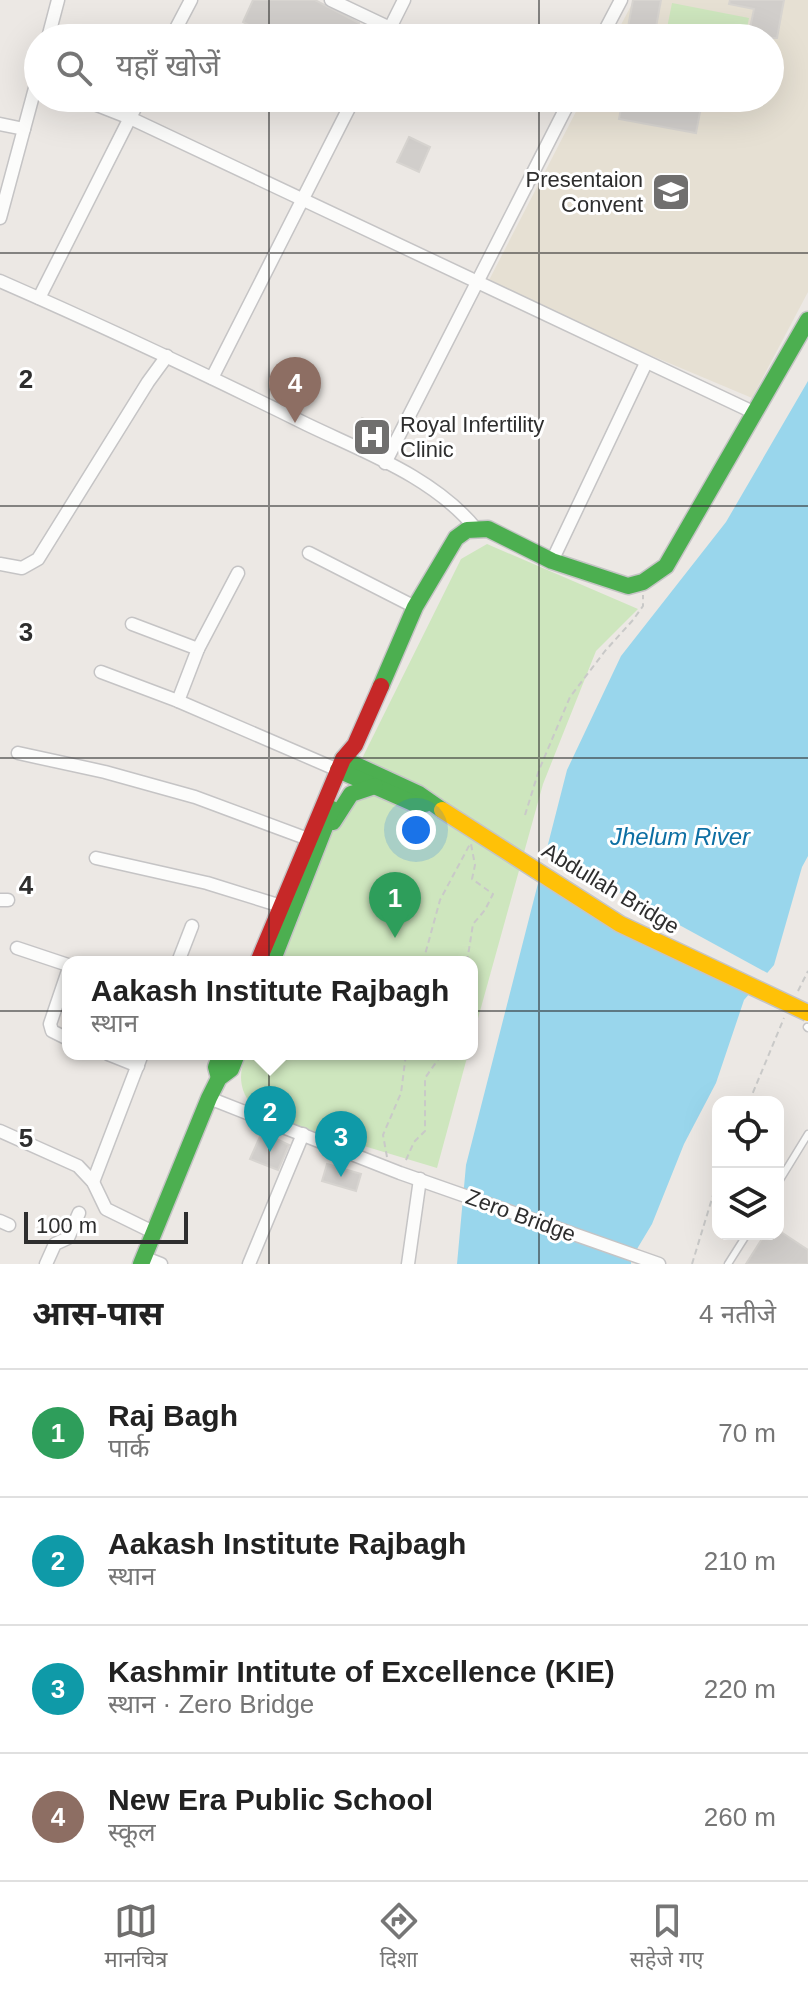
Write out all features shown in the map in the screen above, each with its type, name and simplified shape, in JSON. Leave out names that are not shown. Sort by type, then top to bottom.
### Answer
[{"type":"main road","points":[[260,956],[308,839],[345,767],[415,607],[456,538],[467,530],[488,529],[552,561],[628,586],[643,582],[666,566],[680,545],[808,320]]},
{"type":"main road","points":[[345,767],[375,786],[415,804],[436,807]]},
{"type":"main road","points":[[274,956],[345,767]]},
{"type":"main road","name":"Abdullah Bridge","points":[[345,767],[419,794],[620,924],[808,1013]]},
{"type":"main road","points":[[307,874],[345,801],[354,792],[375,786]]},
{"type":"main road","points":[[219,1060],[216,1067],[219,1078]]},
{"type":"main road","points":[[142,1260],[209,1098],[219,1078],[228,1073],[234,1060]]},
{"type":"street","points":[[52,24],[58,0]]},
{"type":"street","points":[[178,24],[191,0]]},
{"type":"street","points":[[331,0],[372,24]]},
{"type":"street","points":[[392,24],[404,0]]},
{"type":"street","points":[[608,24],[621,0]]},
{"type":"street","points":[[0,218],[29,112]]},
{"type":"street","points":[[115,112],[755,413]]},
{"type":"street","points":[[39,298],[133,112]]},
{"type":"street","points":[[212,378],[347,112]]},
{"type":"street","points":[[385,463],[563,112]]},
{"type":"street","points":[[0,124],[24,129]]},
{"type":"street","points":[[0,281],[167,356],[385,463],[449,499],[476,529]]},
{"type":"street","points":[[0,564],[22,568],[38,559],[167,356]]},
{"type":"street","points":[[552,561],[646,363]]},
{"type":"street","points":[[309,553],[415,607]]},
{"type":"street","points":[[178,701],[198,649],[238,573]]},
{"type":"street","points":[[132,624],[198,649]]},
{"type":"street","points":[[101,672],[345,767]]},
{"type":"street","points":[[18,753],[105,772],[195,797],[308,839]]},
{"type":"street","points":[[96,858],[207,883],[281,906]]},
{"type":"street","points":[[180,956],[192,926]]},
{"type":"street","points":[[17,948],[62,966]]},
{"type":"street","points":[[62,987],[50,1024],[52,1031],[62,1036]]},
{"type":"street","points":[[93,1182],[140,1060]]},
{"type":"street","name":"Zero Bridge","points":[[209,1098],[400,1173],[659,1264]]},
{"type":"street","points":[[0,1131],[78,1166],[93,1182],[106,1209],[153,1232]]},
{"type":"street","points":[[249,1264],[303,1134]]},
{"type":"street","points":[[408,1264],[424,1180]]},
{"type":"street","points":[[46,1264],[55,1244],[68,1238],[79,1213]]},
{"type":"street","points":[[142,1260],[161,1264]]},
{"type":"lane","points":[[784,1173],[808,1134]]},
{"type":"lane","points":[[728,1264],[743,1240]]},
{"type":"path","points":[[525,815],[539,770],[570,697],[643,606],[643,582]]},
{"type":"path","points":[[425,956],[440,900],[471,843],[475,865],[472,879],[493,894],[473,924],[468,956]]},
{"type":"path","points":[[794,998],[808,971]]},
{"type":"path","points":[[752,1096],[788,1010]]},
{"type":"path","points":[[405,1060],[401,1093],[383,1135],[388,1161],[400,1173],[414,1142],[425,1131],[425,1078],[438,1060]]},
{"type":"path","points":[[692,1264],[712,1199]]},
{"type":"shaded area","name":"Presentaion Convent","points":[[634,0],[808,0],[808,292],[752,398],[486,286],[576,112],[784,112],[784,24],[621,24]]},
{"type":"green space","points":[[672,3],[749,18],[748,24],[668,24]]},
{"type":"green space","points":[[487,544],[638,609],[596,651],[543,784],[478,1018],[478,956],[282,956],[338,807],[461,559]]},
{"type":"green space","points":[[244,1060],[466,1060],[437,1168],[261,1115],[242,1087]]},
{"type":"water","name":"Jhelum River","points":[[808,381],[808,856],[802,867],[774,965],[744,1000],[716,1083],[684,1144],[652,1224],[631,1264],[457,1264],[466,1165],[567,770],[621,656],[726,522]]},
{"type":"pier","points":[[542,850],[771,975],[756,993],[536,873]]},
{"type":"building","points":[[253,0],[315,0],[359,23],[247,24],[243,22]]},
{"type":"building","points":[[633,0],[661,0],[657,24],[629,24]]},
{"type":"building","points":[[730,0],[784,0],[780,24],[751,24],[754,9],[729,4]]},
{"type":"building","points":[[620,112],[700,112],[696,133],[619,119]]},
{"type":"building","points":[[409,137],[430,147],[419,172],[397,162]]},
{"type":"building","points":[[362,418],[391,431],[382,450],[354,436]]},
{"type":"building","points":[[262,1132],[289,1145],[278,1170],[250,1159]]},
{"type":"building","points":[[327,1164],[361,1174],[356,1191],[322,1181]]},
{"type":"building","points":[[784,1234],[808,1250],[808,1264],[746,1264],[761,1240],[784,1240]]},
{"type":"traffic: fast","points":[[381,686],[415,607],[456,538],[467,530],[488,529],[552,561],[628,586],[643,582],[666,566],[808,320]]},
{"type":"traffic: fast","points":[[343,759],[419,794],[442,810]]},
{"type":"traffic: fast","points":[[338,770],[415,804],[425,804]]},
{"type":"traffic: fast","points":[[333,822],[351,794],[375,786]]},
{"type":"traffic: fast","points":[[274,956],[332,809]]},
{"type":"traffic: fast","points":[[219,1060],[216,1067],[219,1078]]},
{"type":"traffic: fast","points":[[141,1264],[209,1098],[219,1078],[231,1069],[235,1060]]},
{"type":"traffic: jam","points":[[261,956],[343,759],[355,745],[381,686]]},
{"type":"traffic: slow","points":[[442,810],[620,924],[808,1013]]},
{"type":"place","name":"Presentaion Convent","points":[[671,192]]},
{"type":"place","name":"New Era Public School","points":[[295,423]]},
{"type":"place","name":"Royal Infertility Clinic","points":[[372,437]]},
{"type":"place","name":"Raj Bagh","points":[[395,938]]},
{"type":"place","name":"Aakash Institute Rajbagh","points":[[270,1152]]},
{"type":"place","name":"Kashmir Intitute of Excellence (KIE)","points":[[341,1177]]}]
